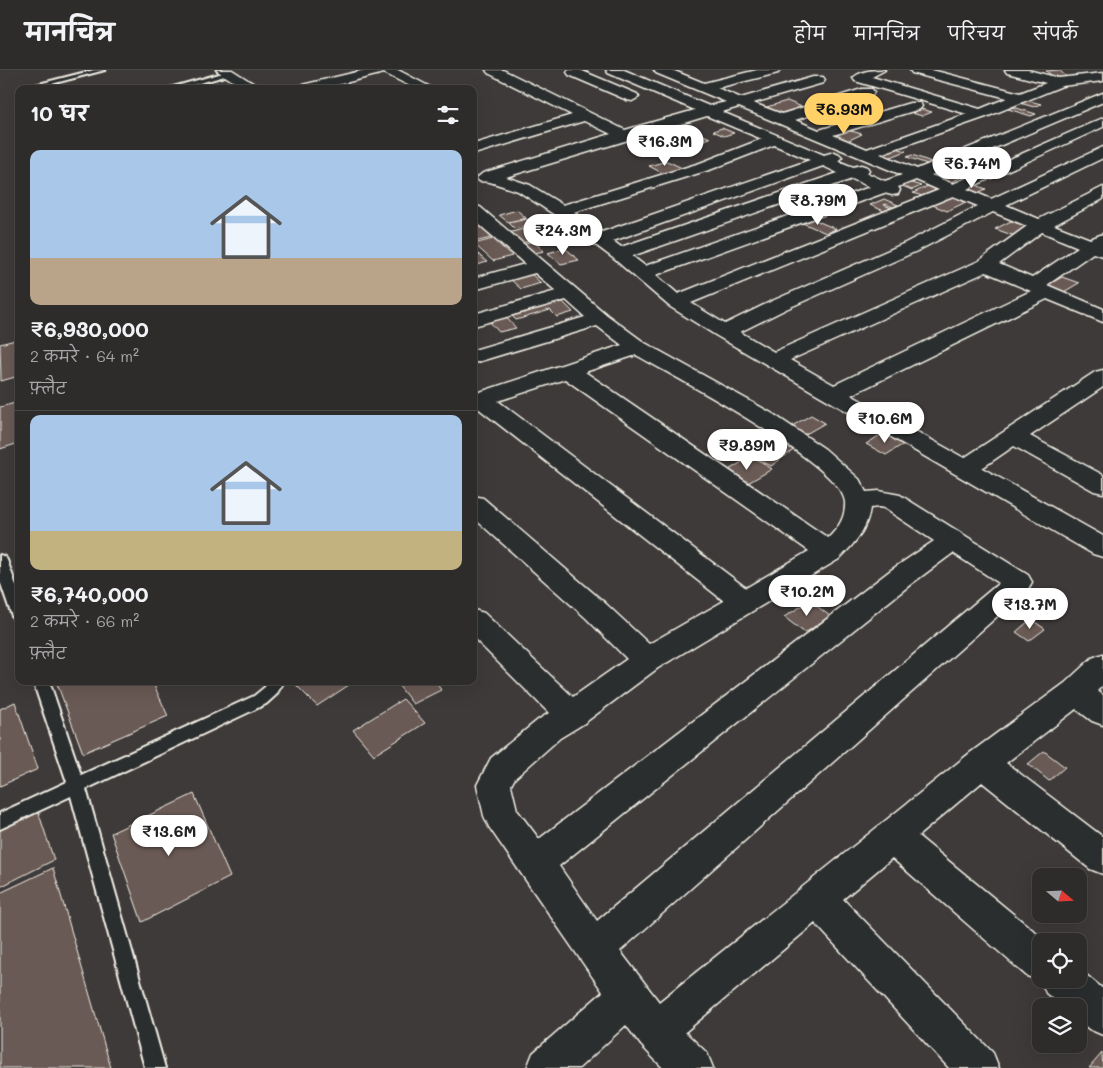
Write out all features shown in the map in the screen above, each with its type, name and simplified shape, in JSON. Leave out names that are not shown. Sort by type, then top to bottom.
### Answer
[{"type":"street","points":[[319,85],[381,70]]},
{"type":"street","points":[[388,70],[419,85]]},
{"type":"street","points":[[497,72],[518,70]]},
{"type":"street","points":[[613,70],[924,203]]},
{"type":"street","points":[[663,70],[1040,226],[1098,245]]},
{"type":"street","points":[[704,87],[773,70]]},
{"type":"street","points":[[878,70],[860,78],[981,114]]},
{"type":"street","points":[[918,70],[1019,97]]},
{"type":"street","points":[[956,70],[1033,91]]},
{"type":"street","points":[[1012,70],[1057,81]]},
{"type":"street","points":[[1042,70],[1057,81]]},
{"type":"street","points":[[227,72],[249,85]]},
{"type":"street","points":[[497,72],[624,135]]},
{"type":"street","points":[[574,72],[643,102]]},
{"type":"street","points":[[600,239],[824,161],[860,152],[981,114],[1057,81],[1101,73]]},
{"type":"street","points":[[481,179],[624,135],[818,80]]},
{"type":"street","points":[[937,87],[1000,105]]},
{"type":"street","points":[[782,119],[867,92]]},
{"type":"street","points":[[642,274],[916,175],[1006,140],[1103,97]]},
{"type":"street","points":[[544,109],[561,104]]},
{"type":"street","points":[[817,135],[915,106]]},
{"type":"street","points":[[676,302],[924,203],[1103,121],[1083,106]]},
{"type":"street","points":[[661,111],[678,120]]},
{"type":"street","points":[[477,147],[584,116]]},
{"type":"street","points":[[561,211],[706,166],[776,139]]},
{"type":"street","points":[[724,332],[779,305],[911,247],[1103,152]]},
{"type":"street","points":[[620,254],[884,162]]},
{"type":"street","points":[[481,179],[524,188],[561,211],[600,239],[676,302],[724,332],[1103,548]]},
{"type":"street","points":[[773,360],[986,265],[1040,226],[1103,192]]},
{"type":"street","points":[[477,214],[600,319],[638,347],[765,419],[809,449],[850,485],[858,501],[855,521],[845,537],[828,552],[647,660],[572,715],[548,729],[503,768],[494,785],[501,816],[536,863],[594,949],[655,1031],[692,1068]]},
{"type":"street","points":[[834,394],[1040,288],[1098,245]]},
{"type":"street","points":[[986,265],[1101,313]]},
{"type":"street","points":[[477,283],[539,266]]},
{"type":"street","points":[[477,319],[570,293]]},
{"type":"street","points":[[477,356],[600,319]]},
{"type":"street","points":[[478,400],[638,347]]},
{"type":"street","points":[[566,370],[828,552]]},
{"type":"street","points":[[964,468],[1103,377]]},
{"type":"street","points":[[478,400],[744,602]]},
{"type":"street","points":[[1012,436],[1103,485]]},
{"type":"street","points":[[594,949],[1018,582],[891,501],[879,499],[858,501]]},
{"type":"street","points":[[477,507],[596,611],[647,660]]},
{"type":"street","points":[[536,863],[901,577],[952,541]]},
{"type":"street","points":[[477,624],[572,715]]},
{"type":"street","points":[[655,1031],[982,762],[1089,702],[1103,666]]},
{"type":"street","points":[[982,762],[1103,858]]},
{"type":"street","points":[[892,836],[1032,954]]},
{"type":"street","points":[[817,898],[978,1068]]},
{"type":"street","points":[[1071,988],[1103,1015]]},
{"type":"street","points":[[548,1068],[629,996]]},
{"type":"lane","points":[[39,85],[102,70]]},
{"type":"lane","points":[[183,85],[227,72]]},
{"type":"lane","points":[[0,560],[15,604]]},
{"type":"lane","points":[[42,685],[76,785],[156,1068]]},
{"type":"lane","points":[[0,821],[260,700],[271,691],[274,685]]},
{"type":"building","points":[[1059,70],[1068,78],[1055,78],[1046,71]]},
{"type":"building","points":[[1026,100],[1041,104],[1034,107],[1020,103]]},
{"type":"building","points":[[787,101],[802,107],[775,115],[760,109]]},
{"type":"building","points":[[1010,106],[1036,114],[1031,116],[1005,108]]},
{"type":"building","points":[[921,109],[932,112],[922,116],[912,113]]},
{"type":"building","points":[[677,122],[693,129],[682,132],[667,126]]},
{"type":"building","points":[[722,128],[734,133],[724,136],[713,131]]},
{"type":"building","points":[[844,129],[862,134],[843,143],[826,135]]},
{"type":"building","points":[[701,134],[710,138],[693,143],[684,139]]},
{"type":"building","points":[[894,147],[906,151],[884,160],[872,156]]},
{"type":"building","points":[[912,155],[934,163],[930,165],[907,157]]},
{"type":"building","points":[[667,161],[682,168],[664,174],[649,166]]},
{"type":"building","points":[[946,169],[965,175],[948,184],[930,177]]},
{"type":"building","points":[[909,182],[921,186],[912,190],[900,185]]},
{"type":"building","points":[[971,183],[986,189],[973,195],[958,189]]},
{"type":"building","points":[[928,186],[937,190],[922,196],[913,193]]},
{"type":"building","points":[[950,196],[966,202],[947,211],[930,204]]},
{"type":"building","points":[[884,199],[898,205],[893,207],[885,204],[891,208],[884,211],[870,205]]},
{"type":"building","points":[[517,210],[526,218],[508,222],[499,215]]},
{"type":"building","points":[[810,218],[836,229],[826,233],[800,222]]},
{"type":"building","points":[[527,219],[534,224],[515,229],[509,223]]},
{"type":"building","points":[[477,221],[495,237],[477,241]]},
{"type":"building","points":[[1011,221],[1031,228],[1015,236],[995,229]]},
{"type":"building","points":[[534,226],[547,236],[517,244],[505,234]]},
{"type":"building","points":[[493,239],[512,256],[493,261],[477,247],[477,243]]},
{"type":"building","points":[[533,241],[544,251],[530,254],[519,245]]},
{"type":"building","points":[[565,248],[579,260],[561,264],[548,253]]},
{"type":"building","points":[[478,254],[487,262],[477,265]]},
{"type":"building","points":[[530,273],[541,283],[521,289],[510,279]]},
{"type":"building","points":[[1062,277],[1079,283],[1062,293],[1046,286]]},
{"type":"building","points":[[559,298],[573,312],[557,317],[550,310],[516,320],[508,312]]},
{"type":"building","points":[[503,314],[516,328],[499,332],[486,318]]},
{"type":"building","points":[[15,340],[15,377],[1,381],[0,344]]},
{"type":"building","points":[[15,403],[15,444],[0,449],[0,407]]},
{"type":"building","points":[[811,415],[825,423],[799,438],[785,430]]},
{"type":"building","points":[[885,432],[905,443],[886,455],[866,444]]},
{"type":"building","points":[[781,441],[795,449],[771,466],[756,458]]},
{"type":"building","points":[[752,456],[772,469],[741,487],[722,474]]},
{"type":"building","points":[[810,601],[830,616],[805,633],[784,617]]},
{"type":"building","points":[[1031,619],[1045,629],[1029,641],[1016,632]]},
{"type":"building","points":[[58,685],[154,685],[168,716],[83,753]]},
{"type":"building","points":[[296,685],[349,685],[317,706]]},
{"type":"building","points":[[398,685],[438,685],[441,690],[413,704]]},
{"type":"building","points":[[403,699],[425,723],[374,755],[353,730]]},
{"type":"building","points":[[15,702],[38,769],[0,786],[0,709]]},
{"type":"building","points":[[1044,751],[1065,767],[1049,781],[1028,764]]},
{"type":"building","points":[[194,794],[230,877],[142,922],[111,833]]},
{"type":"building","points":[[37,808],[54,860],[0,887],[0,825]]},
{"type":"building","points":[[53,868],[111,1068],[0,1068],[0,893]]},
{"type":"building","points":[[1102,1053],[1103,1068],[1089,1068]]}]
